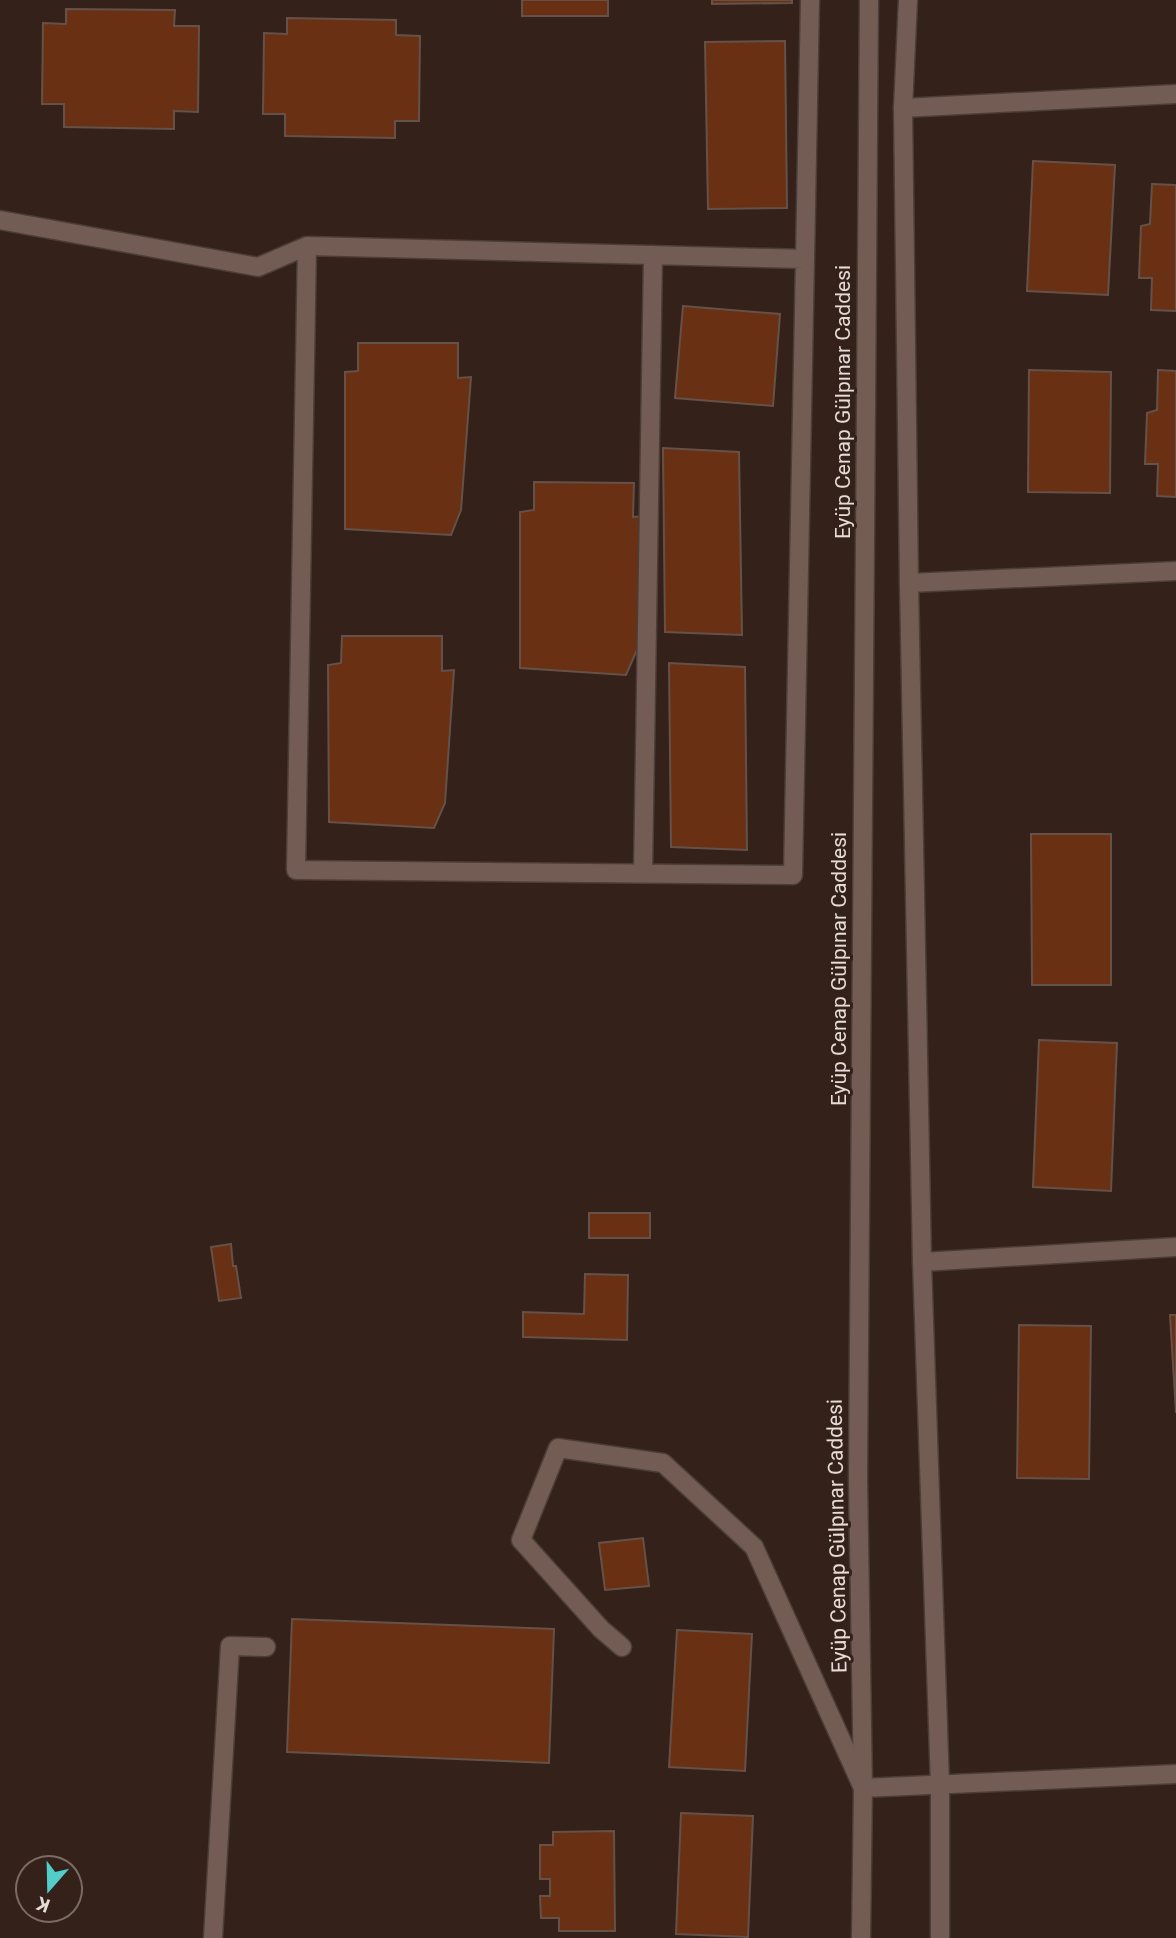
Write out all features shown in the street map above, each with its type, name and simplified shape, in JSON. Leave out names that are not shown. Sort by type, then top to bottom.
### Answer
[{"type":"street","points":[[307,246],[296,870],[793,875],[810,0]]},
{"type":"street","name":"Eyüp Cenap Gülpınar Caddesi","points":[[861,1938],[863,1788],[858,1478],[869,0]]},
{"type":"street","points":[[908,0],[904,108],[909,583],[922,1262],[940,1785],[940,1938]]},
{"type":"street","points":[[904,108],[1176,94]]},
{"type":"street","points":[[0,220],[258,267],[307,246],[805,259]]},
{"type":"street","points":[[643,873],[653,255]]},
{"type":"street","points":[[909,583],[1176,571]]},
{"type":"street","points":[[922,1262],[1176,1248]]},
{"type":"street","points":[[622,1647],[601,1629],[522,1540],[558,1448],[663,1463],[754,1547],[863,1788],[1176,1774]]},
{"type":"street","points":[[213,1938],[230,1646],[266,1647]]},
{"type":"building","points":[[522,0],[608,0],[608,16],[522,16]]},
{"type":"building","points":[[712,0],[792,0],[792,3],[712,4]]},
{"type":"building","points":[[66,9],[175,10],[174,26],[199,26],[198,112],[174,111],[174,129],[64,127],[64,104],[42,104],[43,23],[66,24]]},
{"type":"building","points":[[287,18],[396,20],[396,35],[420,36],[419,121],[395,121],[395,138],[285,136],[285,114],[263,114],[264,33],[287,34]]},
{"type":"building","points":[[785,41],[787,208],[708,209],[705,42]]},
{"type":"building","points":[[1033,161],[1115,165],[1108,295],[1027,291]]},
{"type":"building","points":[[1152,184],[1176,185],[1176,311],[1151,310],[1152,278],[1139,278],[1141,226],[1150,224]]},
{"type":"building","points":[[683,306],[780,314],[773,406],[675,398]]},
{"type":"building","points":[[358,343],[458,343],[458,378],[471,377],[461,510],[451,535],[345,529],[345,372],[358,371]]},
{"type":"building","points":[[1029,370],[1111,372],[1110,493],[1028,492]]},
{"type":"building","points":[[1158,370],[1176,371],[1176,497],[1157,496],[1158,464],[1145,464],[1147,413],[1157,410]]},
{"type":"building","points":[[663,448],[739,452],[742,635],[665,632]]},
{"type":"building","points":[[534,482],[634,483],[633,517],[647,516],[637,650],[626,675],[520,668],[520,512],[534,510]]},
{"type":"building","points":[[342,636],[442,636],[442,671],[454,670],[445,803],[434,828],[329,822],[328,665],[341,663]]},
{"type":"building","points":[[669,663],[745,667],[747,850],[671,847]]},
{"type":"building","points":[[1031,834],[1111,834],[1111,985],[1032,985]]},
{"type":"building","points":[[1039,1040],[1117,1043],[1111,1191],[1033,1187]]},
{"type":"building","points":[[589,1213],[650,1213],[650,1238],[589,1238]]},
{"type":"building","points":[[231,1244],[241,1298],[219,1301],[211,1247]]},
{"type":"building","points":[[585,1274],[628,1275],[627,1340],[523,1337],[523,1312],[584,1314]]},
{"type":"building","points":[[1170,1315],[1176,1315],[1176,1413]]},
{"type":"building","points":[[1019,1325],[1091,1326],[1089,1479],[1017,1478]]},
{"type":"building","points":[[643,1538],[649,1586],[605,1590],[599,1543]]},
{"type":"building","points":[[292,1619],[554,1629],[549,1763],[287,1752]]},
{"type":"building","points":[[677,1630],[752,1634],[745,1771],[669,1767]]},
{"type":"building","points":[[681,1813],[753,1816],[748,1937],[676,1934]]},
{"type":"building","points":[[614,1831],[615,1931],[559,1931],[559,1918],[541,1918],[540,1896],[550,1896],[550,1879],[540,1879],[540,1845],[553,1845],[553,1832]]}]
